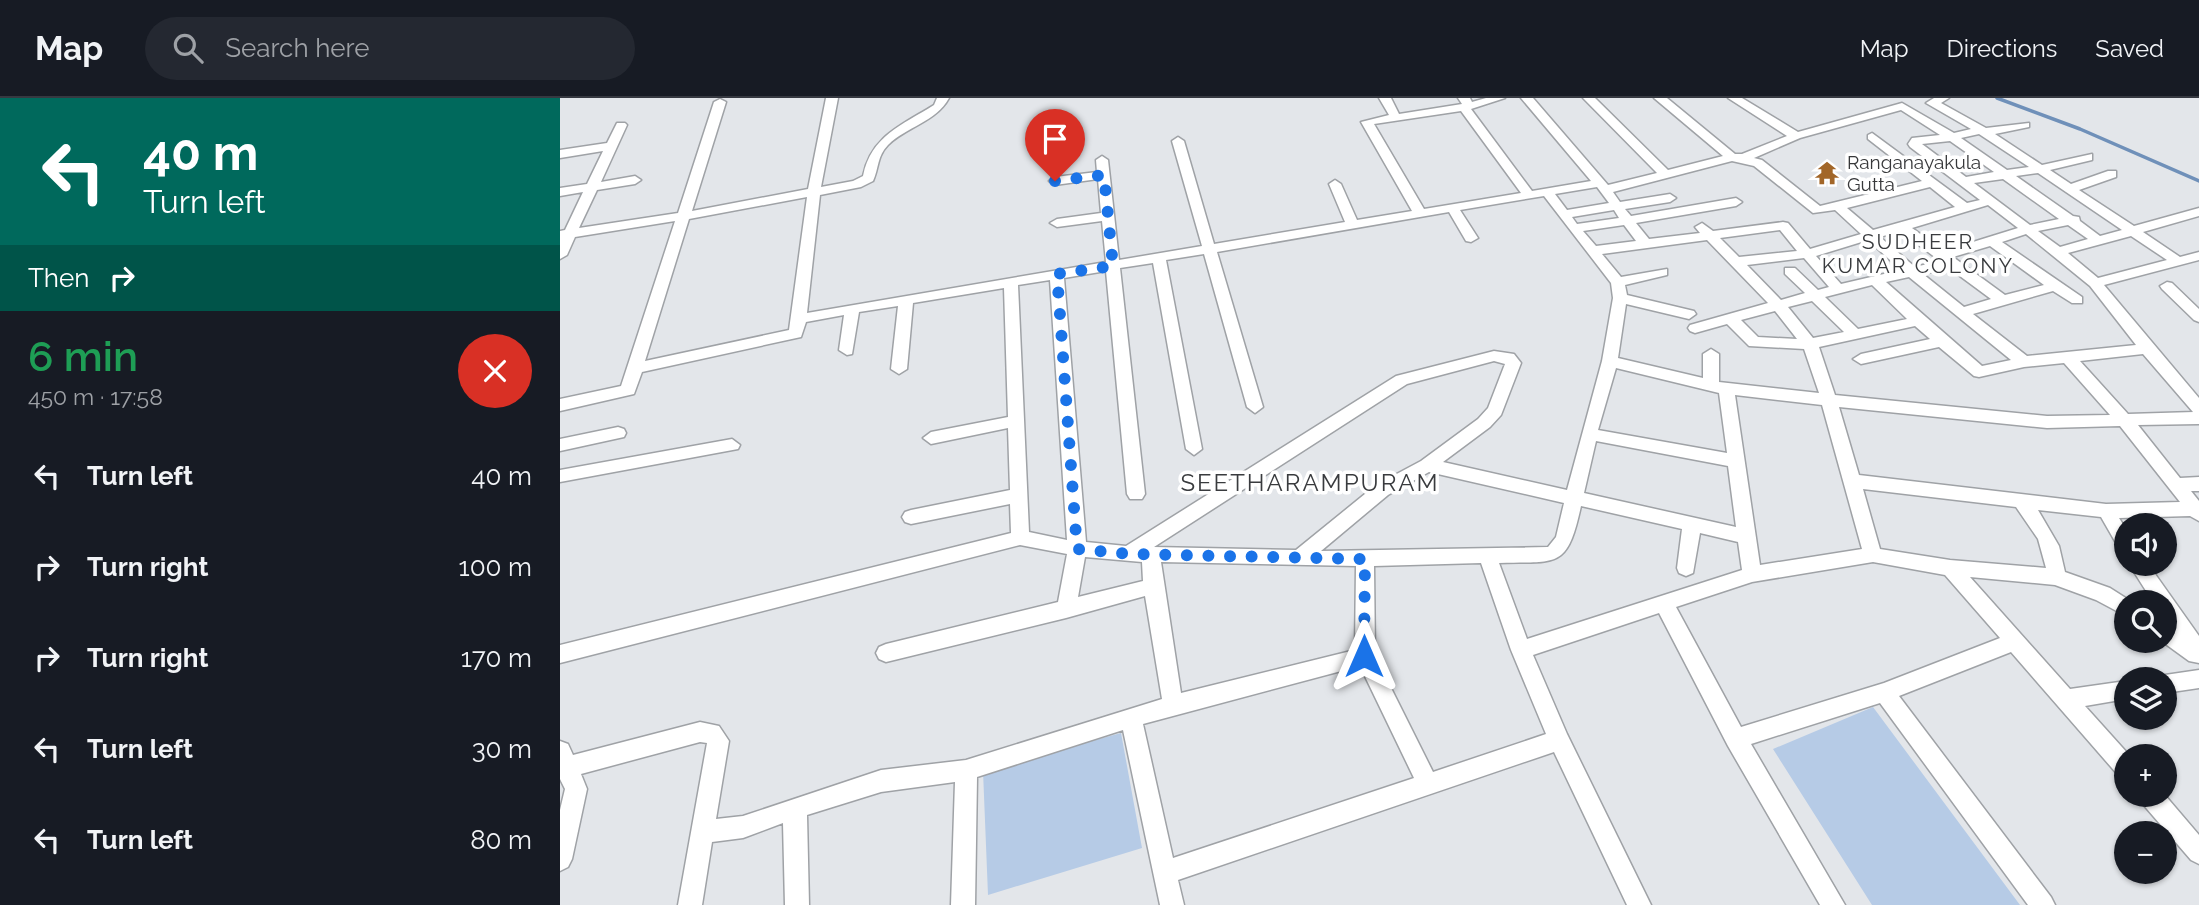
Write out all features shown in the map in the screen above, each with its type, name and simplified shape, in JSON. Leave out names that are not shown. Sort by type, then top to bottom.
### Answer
[{"type":"street","points":[[635,368],[796,334],[814,191],[832,98]]},
{"type":"street","points":[[564,234],[684,216],[857,184],[869,178],[873,157],[884,142],[938,107],[943,98]]},
{"type":"street","points":[[1385,98],[1396,118]]},
{"type":"street","points":[[1421,215],[1367,122],[1499,98]]},
{"type":"street","points":[[1527,98],[1602,186],[1645,244]]},
{"type":"street","points":[[1589,98],[1666,175]]},
{"type":"street","points":[[1660,98],[1737,158],[1758,163],[1818,210],[1931,183]]},
{"type":"street","points":[[1735,98],[1796,136]]},
{"type":"street","points":[[1933,100],[2179,262]]},
{"type":"street","points":[[560,405],[628,390],[720,102]]},
{"type":"street","points":[[1466,103],[1530,195]]},
{"type":"street","points":[[799,319],[1547,192],[1652,179],[1737,158],[1796,136],[1902,106],[1952,137],[2098,241]]},
{"type":"street","points":[[560,255],[564,234],[593,187],[621,125]]},
{"type":"street","points":[[2025,125],[1916,141],[1914,144],[2095,283],[2147,349],[2199,408]]},
{"type":"street","points":[[1872,136],[1966,209]]},
{"type":"street","points":[[1178,141],[1255,407]]},
{"type":"street","points":[[560,154],[611,146]]},
{"type":"street","points":[[1963,181],[2040,169],[2088,157]]},
{"type":"street","points":[[1055,181],[1103,167],[1136,494]]},
{"type":"street","points":[[2069,190],[2112,174]]},
{"type":"street","points":[[1652,179],[1686,212]]},
{"type":"street","points":[[560,192],[635,180]]},
{"type":"street","points":[[1335,184],[1353,226]]},
{"type":"street","points":[[1547,192],[1619,290],[1692,321],[1731,319],[1838,289],[1913,273],[2028,229],[2101,212]]},
{"type":"street","points":[[1564,214],[1670,198]]},
{"type":"street","points":[[1736,262],[1807,254],[1989,201]]},
{"type":"street","points":[[1574,229],[1629,222],[1736,202]]},
{"type":"street","points":[[1838,206],[1913,273],[2024,362]]},
{"type":"street","points":[[1453,209],[1471,238]]},
{"type":"street","points":[[2058,252],[2199,212]]},
{"type":"street","points":[[1057,223],[1108,216]]},
{"type":"street","points":[[1591,251],[1706,232],[1783,226],[1838,289]]},
{"type":"street","points":[[1901,226],[2003,301]]},
{"type":"street","points":[[1706,232],[1779,306],[1810,344],[1829,400],[1873,555]]},
{"type":"street","points":[[1992,241],[2077,300]]},
{"type":"street","points":[[2095,283],[2199,256]]},
{"type":"street","points":[[1159,258],[1194,449]]},
{"type":"street","points":[[1790,271],[1855,334]]},
{"type":"street","points":[[1619,290],[1662,272]]},
{"type":"street","points":[[1057,274],[1077,549],[1066,610]]},
{"type":"street","points":[[1012,281],[1020,538]]},
{"type":"street","points":[[1878,282],[1918,321],[1979,372],[2024,362],[2147,349]]},
{"type":"street","points":[[1963,312],[2055,286]]},
{"type":"street","points":[[2167,286],[2192,302],[2199,317]]},
{"type":"street","points":[[560,654],[1020,538],[1077,549],[1129,554],[1365,559],[1488,558],[1552,554],[1560,547],[1565,537],[1573,496],[1610,361],[1619,290]]},
{"type":"street","points":[[900,369],[905,300]]},
{"type":"street","points":[[847,350],[852,309]]},
{"type":"street","points":[[1731,319],[1754,342],[1810,344],[1918,321]]},
{"type":"street","points":[[1861,359],[1942,341]]},
{"type":"street","points":[[1711,354],[1737,461],[1752,574]]},
{"type":"street","points":[[1129,554],[1402,380],[1494,356],[1509,358],[1513,363],[1495,411],[1485,423],[1427,465],[1382,491],[1299,558]]},
{"type":"street","points":[[2068,358],[2124,420],[2197,512]]},
{"type":"street","points":[[1610,361],[1719,387],[2046,422],[2199,418]]},
{"type":"street","points":[[931,438],[1016,421]]},
{"type":"street","points":[[560,445],[618,433]]},
{"type":"street","points":[[1589,434],[1737,461]]},
{"type":"street","points":[[560,476],[732,445]]},
{"type":"street","points":[[1427,465],[1748,537]]},
{"type":"street","points":[[1850,481],[2106,511],[2197,512]]},
{"type":"street","points":[[2176,485],[2199,484]]},
{"type":"street","points":[[911,517],[1018,495]]},
{"type":"street","points":[[2023,503],[2045,530],[2054,553],[2056,577]]},
{"type":"street","points":[[2106,511],[2114,525]]},
{"type":"street","points":[[1686,568],[1692,523]]},
{"type":"street","points":[[1151,554],[1153,586],[1173,705]]},
{"type":"street","points":[[1521,650],[1665,605],[1752,574],[1873,555],[1950,568],[2056,577],[2114,601]]},
{"type":"street","points":[[1488,558],[1521,650],[1559,740],[1636,904]]},
{"type":"street","points":[[1365,559],[1364,656],[1428,784]]},
{"type":"street","points":[[1950,568],[2114,754]]},
{"type":"street","points":[[886,653],[1066,610],[1153,586]]},
{"type":"street","points":[[1665,605],[1736,739],[1833,905]]},
{"type":"street","points":[[2177,621],[2199,654]]},
{"type":"street","points":[[2177,640],[2199,654]]},
{"type":"street","points":[[1736,739],[1884,692],[2016,641]]},
{"type":"street","points":[[703,832],[743,827],[881,780],[966,770],[1051,741],[1173,705],[1364,656]]},
{"type":"street","points":[[2177,682],[2199,679]]},
{"type":"street","points":[[1884,692],[2043,905]]},
{"type":"street","points":[[2067,699],[2114,692]]},
{"type":"street","points":[[1130,719],[1172,905]]},
{"type":"street","points":[[560,859],[576,789],[562,762],[699,732],[712,733],[718,741],[690,905]]},
{"type":"street","points":[[1166,872],[1559,740]]},
{"type":"street","points":[[963,905],[966,770]]},
{"type":"street","points":[[797,905],[794,816],[800,806]]},
{"type":"street","points":[[2160,807],[2199,852]]},
{"type":"shaded area","points":[[1873,707],[2020,905],[1872,905],[1773,749]]},
{"type":"shaded area","points":[[1121,733],[1142,848],[988,895],[983,771]]},
{"type":"waterway","points":[[1997,98],[2080,129],[2199,181]]},
{"type":"place","name":"Ranganayakula Gutta","points":[[1827,173]]},
{"type":"district","name":"SUDHEER KUMAR COLONY","points":[[1918,254]]},
{"type":"district","name":"SEETHARAMPURAM","points":[[1310,483]]},
{"type":"route","points":[[1055,181],[1104,175],[1113,266],[1057,274],[1077,549],[1129,554],[1365,559],[1364,656]]}]
